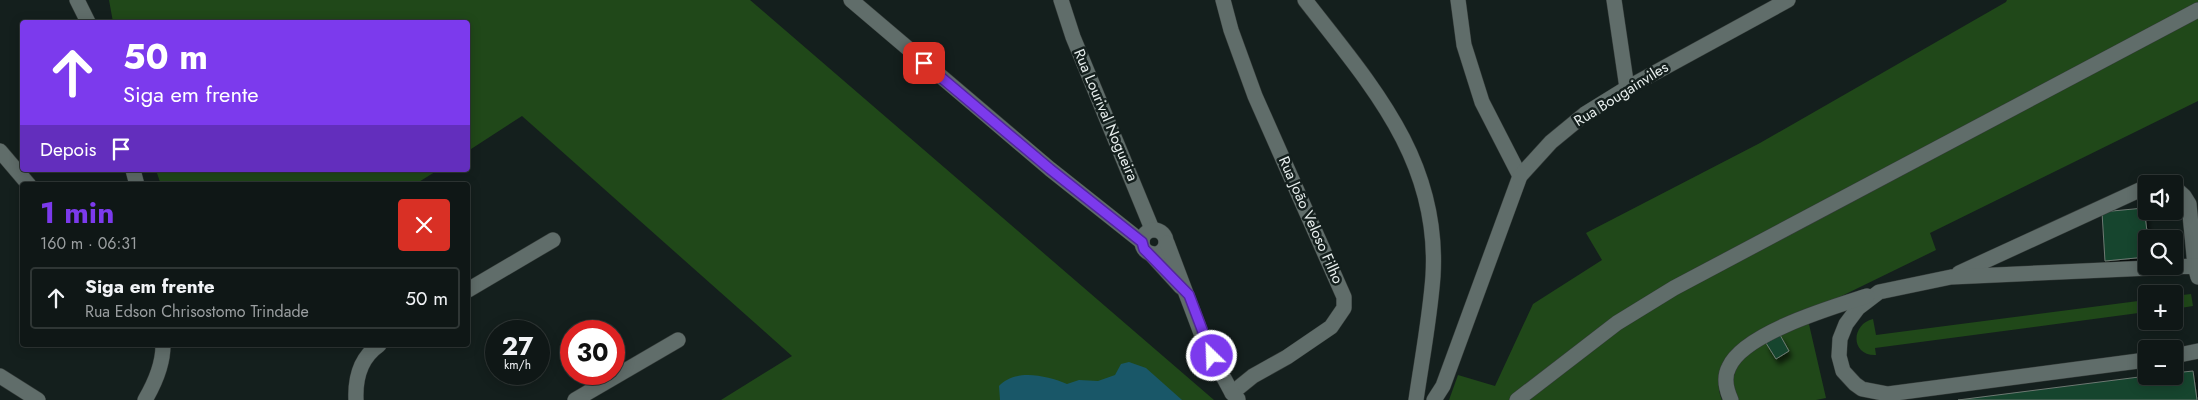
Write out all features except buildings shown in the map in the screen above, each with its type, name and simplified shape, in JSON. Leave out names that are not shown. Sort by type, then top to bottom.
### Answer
[{"type":"street","points":[[76,0],[87,20]]},
{"type":"street","points":[[851,0],[1146,248],[1189,295]]},
{"type":"street","name":"Rua Lourival Nogueira","points":[[1061,0],[1073,37],[1152,229]]},
{"type":"street","name":"Rua João Veloso Filho","points":[[1224,0],[1231,30],[1255,96],[1344,297],[1344,308],[1331,328],[1287,358],[1253,376],[1236,397]]},
{"type":"street","points":[[1305,0],[1362,72],[1390,112],[1417,166],[1425,192],[1430,219],[1433,274],[1416,400]]},
{"type":"street","points":[[1458,0],[1464,45],[1482,102],[1520,176]]},
{"type":"street","points":[[1614,0],[1627,88]]},
{"type":"street","name":"Rua Bougainviles","points":[[1434,400],[1443,386],[1520,176],[1558,136],[1585,114],[1773,4],[1788,0]]},
{"type":"street","points":[[1517,400],[1617,323],[1674,288],[2198,10]]},
{"type":"street","points":[[0,151],[26,182]]},
{"type":"street","points":[[1951,277],[2138,191]]},
{"type":"street","points":[[1731,400],[1726,386],[1726,372],[1733,359],[1745,348],[1814,314],[1879,292],[1951,277],[2196,272],[2189,204],[2183,195]]},
{"type":"street","points":[[1146,248],[1146,232],[1152,229],[1159,230],[1164,234],[1189,295],[1204,341],[1236,397]]},
{"type":"street","points":[[470,289],[553,240]]},
{"type":"street","points":[[1146,248],[1158,254],[1164,250],[1167,243]]},
{"type":"street","points":[[1879,292],[1858,308],[1846,324],[1840,339],[1839,356],[1843,371],[1854,384],[1868,391],[1888,394]]},
{"type":"street","points":[[575,400],[678,340]]},
{"type":"street","points":[[145,400],[154,385],[163,356],[163,347]]},
{"type":"street","points":[[356,400],[358,373],[365,358],[377,347]]},
{"type":"street","points":[[2183,354],[2198,351]]},
{"type":"street","points":[[1859,400],[1888,394],[2138,361]]},
{"type":"street","points":[[0,376],[38,400]]},
{"type":"green space","points":[[109,0],[750,0],[1214,400],[721,400],[792,356],[522,116],[470,150],[470,20],[113,20]]},
{"type":"green space","points":[[2007,0],[2198,0],[2198,101],[1930,233],[1936,250],[1733,349],[1720,373],[1719,387],[1722,400],[1449,400],[1458,375],[1495,386],[1533,304],[1602,260],[1586,233],[1760,143]]},
{"type":"green space","points":[[157,172],[435,172],[419,182],[160,182]]},
{"type":"green space","points":[[2191,294],[2193,306],[2183,308],[2183,295]]},
{"type":"green space","points":[[2138,301],[2138,313],[1875,348],[1876,355],[1861,351],[1856,339],[1861,327],[1873,319],[1876,335]]},
{"type":"green space","points":[[1808,320],[1826,398],[1816,400],[1738,400],[1733,385],[1735,371],[1743,360],[1767,341]]},
{"type":"water","points":[[1129,362],[1146,368],[1182,400],[1000,400],[999,386],[1006,380],[1014,377],[1023,375],[1041,376],[1067,384],[1079,380],[1098,381],[1115,375],[1121,364]]},
{"type":"route","points":[[924,63],[1050,169],[1142,242],[1146,252],[1189,295],[1204,341],[1212,356]]}]
